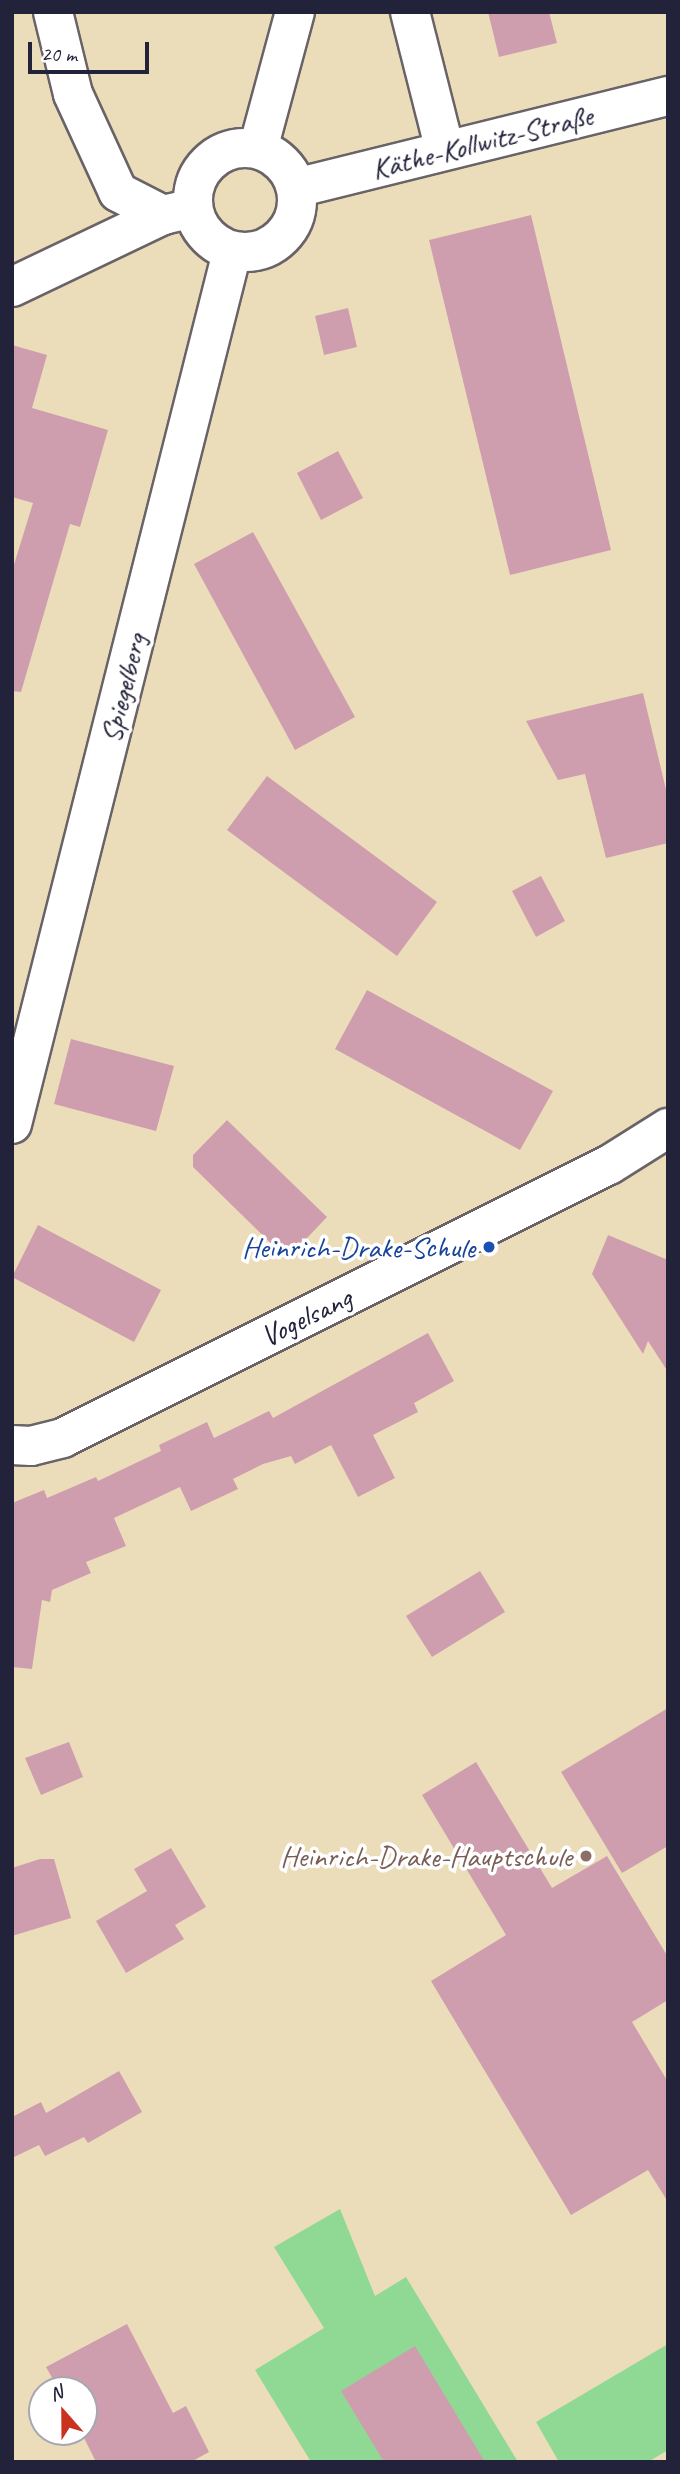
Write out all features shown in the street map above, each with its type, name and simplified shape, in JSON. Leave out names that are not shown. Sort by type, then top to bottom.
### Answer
[{"type":"street","points":[[12,287],[178,212],[209,161],[232,150],[258,149],[276,158],[290,173],[296,188],[296,213],[287,232],[272,246],[253,252],[232,251],[206,236],[178,212],[118,192],[74,94],[53,12]]},
{"type":"street","points":[[258,149],[295,12]]},
{"type":"street","points":[[410,12],[445,150]]},
{"type":"street","name":"Käthe-Kollwitz-Straße","points":[[296,188],[668,96]]},
{"type":"street","name":"Spiegelberg","points":[[12,1124],[232,251]]},
{"type":"street","name":"Vogelsang","points":[[12,1445],[31,1446],[63,1438],[598,1171],[668,1128]]},
{"type":"green space","points":[[340,2209],[375,2296],[406,2277],[518,2462],[311,2462],[255,2370],[324,2328],[274,2247]]},
{"type":"green space","points":[[668,2344],[668,2450],[648,2462],[559,2462],[536,2422]]},
{"type":"building","points":[[488,12],[549,12],[557,43],[499,57]]},
{"type":"building","points":[[531,215],[611,550],[510,575],[429,240]]},
{"type":"building","points":[[348,308],[357,347],[324,355],[315,316]]},
{"type":"building","points":[[12,345],[47,355],[32,408],[108,430],[80,527],[70,524],[21,692],[12,691],[12,571],[33,503],[12,497]]},
{"type":"building","points":[[338,451],[363,498],[321,520],[297,473]]},
{"type":"building","points":[[253,532],[355,717],[295,750],[194,564]]},
{"type":"building","points":[[643,693],[668,798],[668,843],[606,858],[585,774],[558,780],[526,721]]},
{"type":"building","points":[[267,776],[437,902],[397,956],[227,830]]},
{"type":"building","points":[[541,876],[565,921],[536,937],[512,891]]},
{"type":"building","points":[[367,990],[553,1091],[520,1150],[335,1049]]},
{"type":"building","points":[[71,1039],[174,1066],[156,1131],[54,1104]]},
{"type":"building","points":[[227,1120],[327,1217],[287,1259],[193,1167],[193,1155]]},
{"type":"building","points":[[38,1225],[161,1290],[134,1342],[12,1277]]},
{"type":"building","points":[[608,1235],[668,1260],[668,1372],[648,1341],[643,1354],[592,1274]]},
{"type":"building","points":[[428,1333],[454,1381],[414,1403],[418,1412],[373,1435],[395,1478],[358,1497],[331,1445],[295,1464],[291,1456],[263,1464],[233,1479],[238,1489],[191,1511],[180,1487],[114,1518],[126,1546],[86,1562],[91,1573],[52,1590],[50,1602],[42,1600],[32,1669],[12,1667],[12,1503],[44,1490],[47,1498],[96,1477],[98,1481],[161,1451],[159,1445],[207,1422],[214,1438],[269,1411],[273,1418]]},
{"type":"building","points":[[480,1571],[505,1612],[432,1657],[406,1616]]},
{"type":"building","points":[[668,1708],[668,1846],[622,1873],[561,1772]]},
{"type":"building","points":[[69,1742],[83,1777],[41,1795],[25,1758]]},
{"type":"building","name":"Heinrich-Drake-Hauptschule","points":[[476,1762],[552,1888],[607,1856],[668,1957],[668,2000],[632,2022],[668,2082],[668,2202],[648,2170],[571,2215],[431,1981],[506,1935],[422,1795]]},
{"type":"building","points":[[171,1848],[206,1907],[175,1925],[184,1939],[126,1973],[96,1921],[147,1891],[134,1869]]},
{"type":"building","points":[[40,1859],[54,1859],[71,1918],[12,1936],[12,1868]]},
{"type":"building","points":[[119,2071],[142,2112],[88,2143],[84,2137],[45,2156],[39,2145],[12,2158],[12,2117],[41,2102],[46,2113]]},
{"type":"building","points":[[127,2324],[173,2413],[186,2406],[209,2452],[191,2462],[96,2462],[88,2446],[98,2446],[98,2376],[51,2376],[46,2367]]},
{"type":"building","points":[[415,2346],[485,2462],[384,2462],[341,2391]]},
{"type":"place","name":"Heinrich-Drake-Schule","points":[[489,1247]]},
{"type":"place","name":"Heinrich-Drake-Hauptschule","points":[[586,1856]]}]
